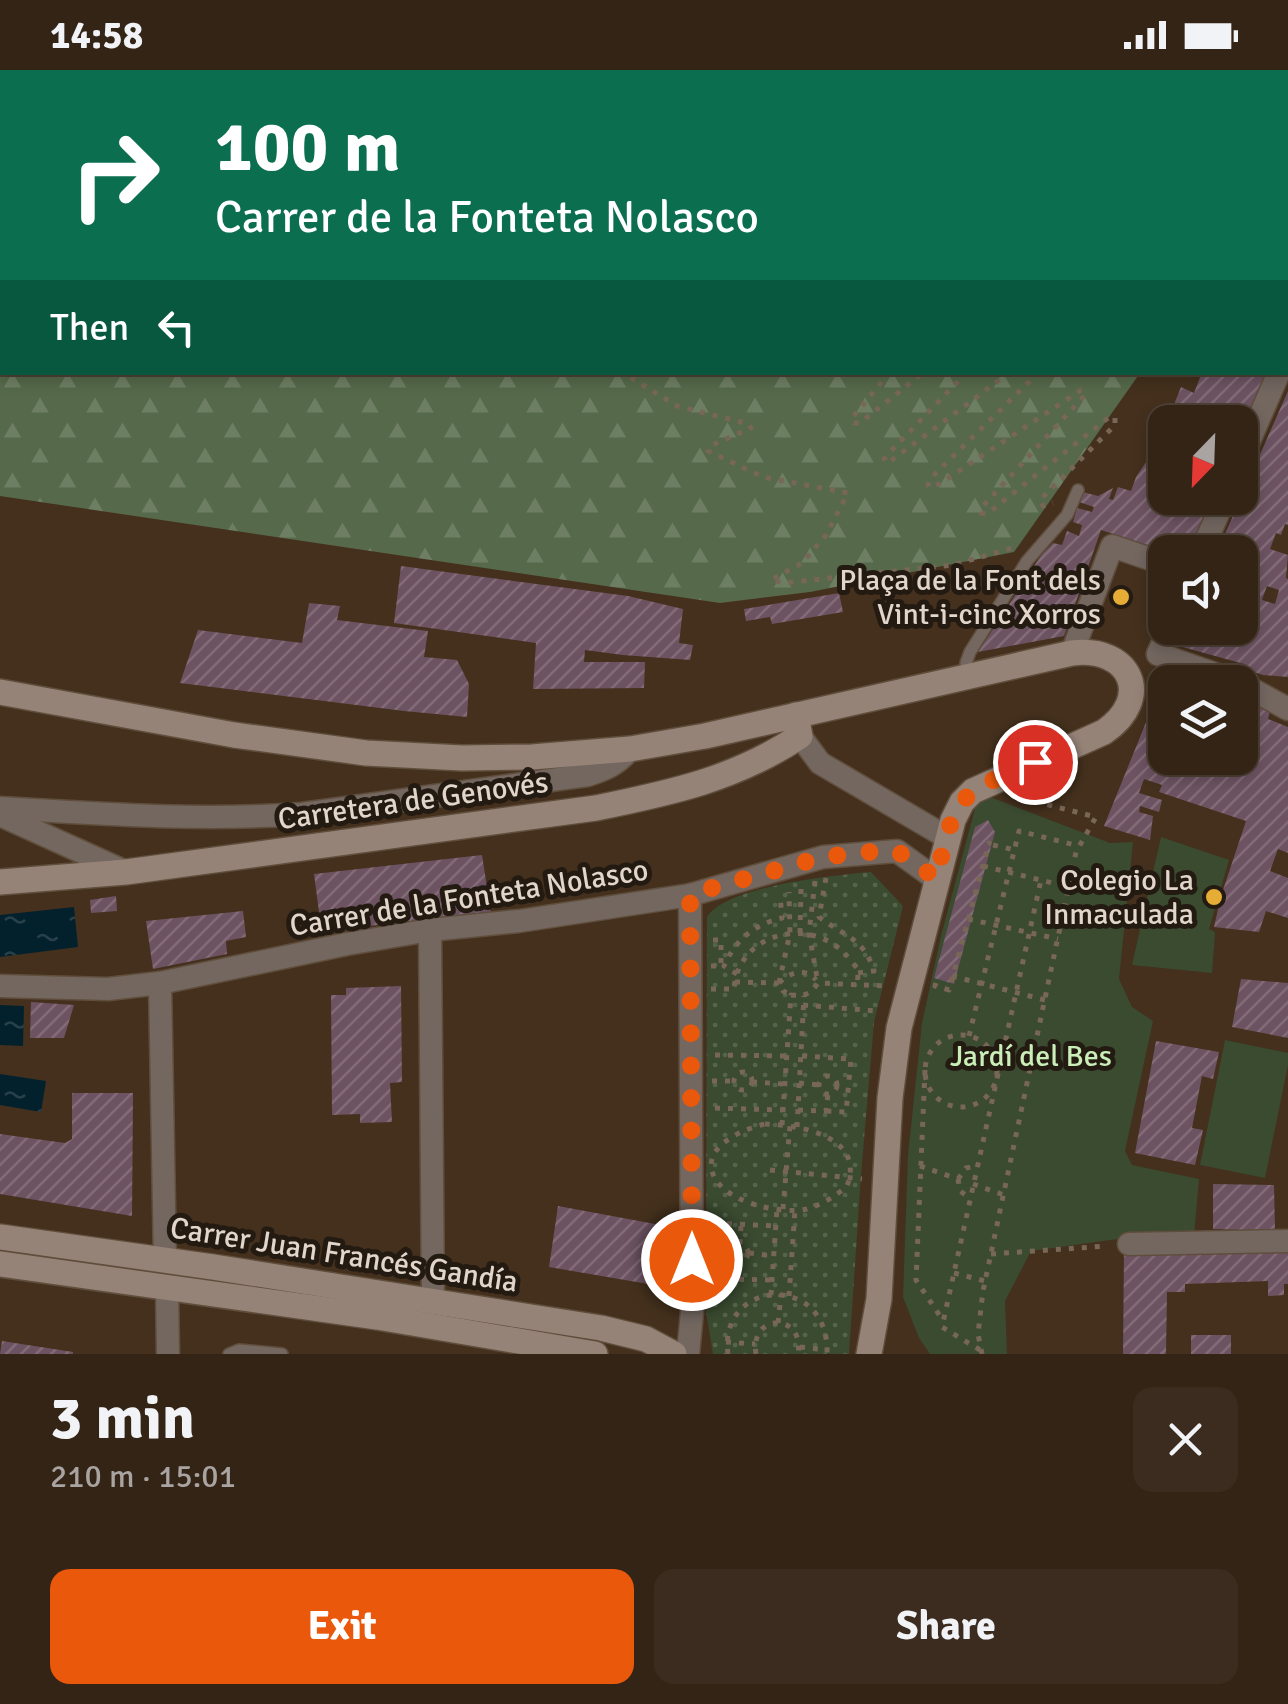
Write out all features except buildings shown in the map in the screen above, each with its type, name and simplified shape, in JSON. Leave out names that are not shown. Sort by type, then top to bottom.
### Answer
[{"type":"main road","points":[[0,692],[234,735],[366,753],[496,758],[630,749],[798,726],[1072,653],[1110,656],[1123,666],[1132,696],[1115,724],[974,791],[956,810],[890,1020],[890,1098],[879,1299],[869,1354]]},
{"type":"main road","name":"Carretera de Genovés","points":[[0,882],[126,872],[614,805],[728,776],[777,752],[798,726]]},
{"type":"main road","name":"Carrer Juan Francés Gandía","points":[[0,1237],[433,1300],[622,1332],[674,1354]]},
{"type":"main road","name":"Carrer Juan Francés Gandía","points":[[0,1264],[376,1317],[595,1354]]},
{"type":"main road","points":[[879,1299],[886,1354]]},
{"type":"street","points":[[1258,420],[1278,375]]},
{"type":"street","points":[[1072,653],[1112,546],[1148,558]]},
{"type":"street","points":[[1127,674],[1158,654],[1162,645]]},
{"type":"street","points":[[1158,654],[1188,665]]},
{"type":"street","points":[[1258,685],[1288,687]]},
{"type":"street","points":[[1258,693],[1288,709]]},
{"type":"street","points":[[798,726],[820,763],[948,838]]},
{"type":"street","points":[[0,812],[166,817],[302,814],[588,775],[621,760],[630,749]]},
{"type":"street","points":[[0,812],[126,872]]},
{"type":"street","name":"Carrer de la Fonteta Nolasco","points":[[0,986],[108,989],[160,983],[430,930],[520,922],[690,894],[823,857],[897,851],[936,878]]},
{"type":"street","points":[[688,1354],[692,1312],[690,894]]},
{"type":"street","points":[[430,930],[433,1300]]},
{"type":"street","points":[[160,983],[166,1260]]},
{"type":"street","points":[[1129,1244],[1288,1241]]},
{"type":"street","points":[[167,1288],[168,1354]]},
{"type":"lane","points":[[967,678],[970,652],[1027,561],[1067,516],[1078,490]]},
{"type":"lane","points":[[229,1354],[238,1350],[282,1354]]},
{"type":"path","points":[[634,375],[630,377],[676,406],[749,424],[750,428],[710,446],[708,452],[763,477],[848,493],[826,535],[802,563],[771,580],[783,584],[953,565],[1047,538]]},
{"type":"path","points":[[888,375],[852,418],[854,424],[920,375]]},
{"type":"path","points":[[964,375],[888,454],[884,459],[888,463],[1006,375]]},
{"type":"path","points":[[1035,375],[928,485],[930,488],[941,483],[1081,390],[1084,396],[983,506],[981,514],[988,514],[1108,418],[1115,418],[1115,425],[1040,503],[1048,506],[1078,490]]},
{"type":"path","points":[[981,1352],[978,1334],[985,1281],[1069,886],[1079,846],[1096,817],[1013,796]]},
{"type":"path","points":[[969,1036],[1020,831],[1079,846]]},
{"type":"path","points":[[935,986],[949,990],[989,844],[1015,850]]},
{"type":"path","points":[[983,866],[1069,886]]},
{"type":"path","points":[[828,870],[819,917],[854,938],[870,957],[874,971],[856,969]]},
{"type":"path","points":[[788,879],[790,933],[779,983],[783,991],[804,996],[818,983],[809,933],[816,872]]},
{"type":"path","points":[[800,933],[801,876]]},
{"type":"path","points":[[981,1352],[942,1326],[1041,880]]},
{"type":"path","points":[[737,974],[724,966],[730,952],[753,929],[782,918],[779,882]]},
{"type":"path","points":[[968,919],[1058,939]]},
{"type":"path","points":[[768,921],[775,936]]},
{"type":"path","points":[[703,989],[734,989],[737,974],[749,954],[768,939],[790,933],[809,933],[827,939],[843,951],[856,969],[858,984]]},
{"type":"path","points":[[720,940],[721,966]]},
{"type":"path","points":[[856,969],[870,957]]},
{"type":"path","points":[[779,983],[794,972],[808,973],[818,983]]},
{"type":"path","points":[[952,976],[1045,1000]]},
{"type":"path","points":[[734,982],[779,983]]},
{"type":"path","points":[[818,983],[886,986]]},
{"type":"path","points":[[790,1126],[783,1110],[791,995]]},
{"type":"path","points":[[771,1294],[790,1126],[798,1110],[804,996]]},
{"type":"path","points":[[803,1005],[890,1020]]},
{"type":"path","points":[[924,1070],[932,1092],[951,1106],[974,1104],[984,1098],[997,1078],[992,1054],[969,1036],[941,1041],[926,1059],[924,1070],[916,1280],[943,1321]]},
{"type":"path","points":[[702,1054],[787,1056]]},
{"type":"path","points":[[712,1054],[711,1108],[783,1110]]},
{"type":"path","points":[[798,1110],[846,1112],[851,1060],[800,1056]]},
{"type":"path","points":[[743,1072],[752,1082],[743,1090],[735,1087],[734,1082],[743,1072]]},
{"type":"path","points":[[818,1085],[828,1076],[835,1080],[835,1090],[828,1094]]},
{"type":"path","points":[[711,1081],[734,1082]]},
{"type":"path","points":[[752,1082],[785,1084]]},
{"type":"path","points":[[799,1084],[818,1085]]},
{"type":"path","points":[[818,1085],[828,1094]]},
{"type":"path","points":[[836,1085],[848,1086]]},
{"type":"path","points":[[826,1111],[828,1094]]},
{"type":"path","points":[[765,1124],[790,1126],[819,1131],[840,1146],[850,1178],[838,1194],[806,1209],[756,1206],[732,1194],[716,1178],[712,1160],[718,1149],[738,1133],[765,1124]]},
{"type":"path","points":[[920,1166],[958,1179]]},
{"type":"path","points":[[970,1198],[960,1191],[958,1179],[966,1168],[976,1166]]},
{"type":"path","points":[[770,1170],[865,1180]]},
{"type":"path","points":[[972,1184],[1004,1194]]},
{"type":"path","points":[[778,1323],[795,1210]]},
{"type":"path","points":[[714,1224],[776,1226]]},
{"type":"path","points":[[740,1244],[742,1224]]},
{"type":"path","points":[[720,1271],[721,1244]]},
{"type":"path","points":[[740,1244],[746,1246],[748,1253],[738,1262],[732,1258],[731,1250],[740,1244]]},
{"type":"path","points":[[991,1254],[1129,1244]]},
{"type":"path","points":[[748,1253],[774,1256]]},
{"type":"path","points":[[954,1273],[985,1281]]},
{"type":"path","points":[[726,1279],[772,1280]]},
{"type":"path","points":[[728,1354],[726,1342],[738,1312],[750,1302],[771,1294],[798,1298],[822,1321],[827,1352],[799,1351],[799,1340],[792,1328],[778,1323],[758,1333],[756,1354]]},
{"type":"path","points":[[726,1342],[755,1344]]},
{"type":"green space","points":[[0,375],[1139,375],[1014,552],[810,592],[720,603],[0,496]]},
{"type":"green space","name":"Jardí del Bes","points":[[990,797],[1110,843],[1133,842],[1119,979],[1132,1007],[1153,1021],[1125,1151],[1132,1165],[1199,1179],[1194,1236],[1125,1238],[1031,1251],[1005,1301],[1007,1354],[930,1354],[919,1338],[903,1297],[908,1155],[922,1023],[976,805]]},
{"type":"green space","points":[[1161,837],[1229,860],[1209,929],[1215,932],[1212,973],[1132,965]]},
{"type":"green space","points":[[871,872],[903,906],[874,1022],[849,1354],[713,1354],[706,1311],[707,917],[718,906],[758,890]]},
{"type":"green space","points":[[1225,1040],[1288,1053],[1265,1178],[1200,1165]]},
{"type":"water","points":[[74,907],[78,947],[0,957],[0,915]]},
{"type":"water","points":[[0,1005],[24,1006],[23,1046],[0,1045]]},
{"type":"water","points":[[0,1074],[46,1081],[41,1112],[0,1105]]},
{"type":"place","name":"Plaça de la Font dels Vint-i-cinc Xorros","points":[[1121,597]]},
{"type":"place","name":"Colegio La Inmaculada","points":[[1214,897]]},
{"type":"route","points":[[692,1260],[690,894],[823,857],[878,851],[897,851],[936,878],[952,820],[962,802],[974,791],[1035,762]]}]
